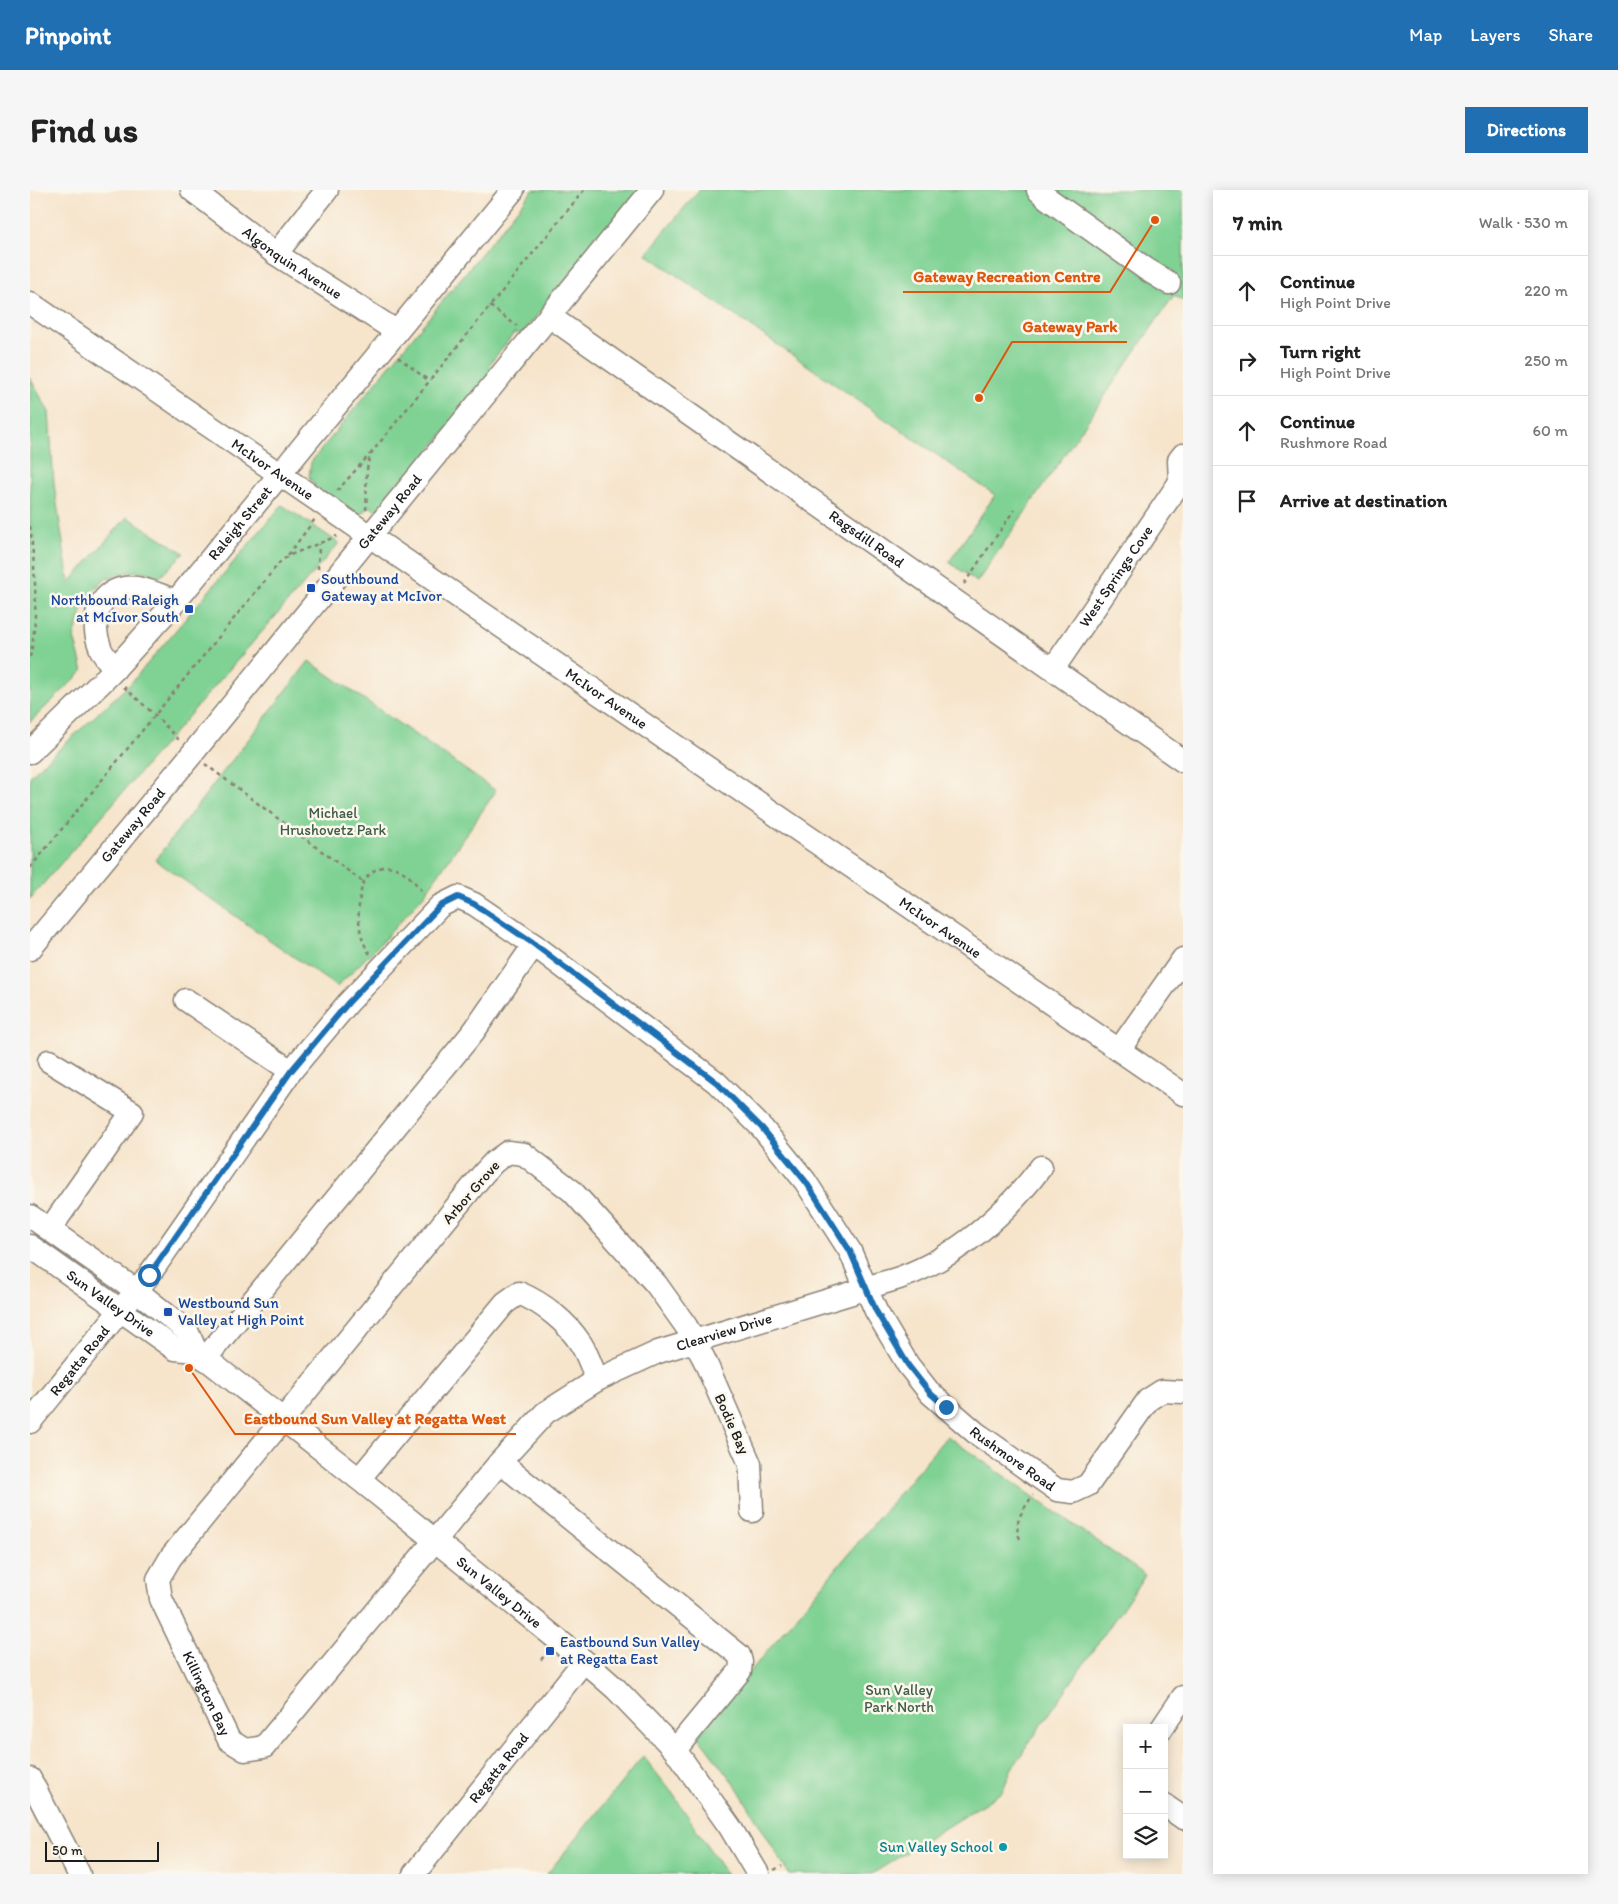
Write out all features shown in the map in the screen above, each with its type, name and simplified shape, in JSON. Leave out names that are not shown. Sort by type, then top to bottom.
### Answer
[{"type":"street","name":"Algonquin Avenue","points":[[192,190],[390,339]]},
{"type":"street","points":[[276,254],[327,190]]},
{"type":"street","name":"Raleigh Street","points":[[30,752],[64,721],[112,672],[176,601],[513,190]]},
{"type":"street","name":"Gateway Road","points":[[30,949],[192,754],[362,531],[532,338],[652,190]]},
{"type":"street","points":[[1038,190],[1062,209],[1169,283]]},
{"type":"street","name":"McIvor Avenue","points":[[30,303],[1183,1094]]},
{"type":"street","name":"Ragsdill Road","points":[[549,316],[1183,761]]},
{"type":"street","name":"West Springs Cove","points":[[1053,669],[1182,482],[1179,460],[1183,455]]},
{"type":"street","points":[[112,672],[100,649],[96,636],[95,623],[102,601],[124,588],[141,589],[176,601]]},
{"type":"street","name":"Rushmore Road","points":[[438,909],[458,897],[474,904],[534,944],[716,1082],[762,1128],[806,1182],[850,1251],[876,1311],[894,1342],[908,1365],[930,1393],[976,1433],[1062,1492],[1078,1491],[1088,1485],[1148,1400],[1162,1391],[1183,1392]]},
{"type":"street","name":"Regatta Road","points":[[30,1422],[129,1301],[291,1071],[348,1003],[438,909]]},
{"type":"street","points":[[200,1355],[474,1031],[534,944]]},
{"type":"street","points":[[1119,1050],[1183,959]]},
{"type":"street","points":[[186,1000],[291,1071]]},
{"type":"street","points":[[49,1062],[132,1112],[50,1229]]},
{"type":"street","name":"Arbor Grove","points":[[282,1419],[483,1174],[494,1162],[508,1152],[524,1154],[572,1191],[656,1284],[686,1326],[694,1341]]},
{"type":"street","name":"Clearview Drive","points":[[435,1541],[500,1462],[545,1413],[597,1380],[658,1352],[852,1293],[902,1277],[927,1266],[952,1251],[996,1217],[1023,1190],[1040,1166]]},
{"type":"street","name":"Sun Valley Drive","points":[[30,1216],[50,1229],[129,1301]]},
{"type":"street","name":"Sun Valley Drive","points":[[30,1246],[187,1331],[200,1355],[359,1479],[584,1661],[616,1689],[675,1750],[730,1826],[758,1874]]},
{"type":"street","points":[[359,1479],[504,1303],[519,1293],[536,1300],[570,1329],[582,1346],[597,1380]]},
{"type":"street","name":"Bodie Bay","points":[[694,1341],[750,1464],[752,1511]]},
{"type":"street","name":"Killington Bay","points":[[282,1419],[171,1557],[158,1579],[161,1599],[229,1740],[245,1750],[264,1747],[435,1541]]},
{"type":"street","points":[[500,1462],[739,1655],[741,1662],[740,1671],[675,1750]]},
{"type":"street","name":"Regatta Road","points":[[414,1874],[584,1661]]},
{"type":"street","points":[[1165,1724],[1183,1698]]},
{"type":"street","points":[[30,1779],[79,1874]]},
{"type":"street","points":[[1168,1808],[1183,1818]]},
{"type":"path","points":[[30,868],[280,562],[288,556],[344,534],[362,531],[367,509],[365,477],[368,459],[372,452],[428,380],[584,190]]},
{"type":"path","points":[[490,306],[532,338]]},
{"type":"path","points":[[390,339],[428,380]]},
{"type":"path","points":[[954,600],[1014,510]]},
{"type":"path","points":[[30,526],[35,586],[33,642],[30,657]]},
{"type":"path","points":[[318,570],[319,544]]},
{"type":"path","points":[[112,672],[192,754],[363,882]]},
{"type":"path","points":[[383,966],[369,953],[362,942],[360,934],[359,920],[363,882],[372,872],[379,868],[396,868],[413,879],[424,895],[438,909]]},
{"type":"path","points":[[1020,1539],[1018,1535],[1018,1519],[1033,1495]]},
{"type":"green space","points":[[533,190],[639,190],[521,335],[515,332],[489,365],[495,370],[378,513],[370,506],[358,516],[316,488],[309,477],[311,462]]},
{"type":"green space","points":[[699,190],[1183,190],[1183,301],[1174,295],[977,582],[949,562],[995,495],[646,254]]},
{"type":"green space","points":[[30,378],[49,412],[54,484],[69,583],[127,517],[184,553],[160,577],[142,571],[122,573],[107,578],[93,590],[84,605],[74,637],[83,671],[30,722]]},
{"type":"green space","points":[[282,505],[339,543],[30,899],[30,776],[131,683]]},
{"type":"green space","name":"Michael Hrushovetz Park","points":[[309,661],[496,791],[424,895],[381,943],[337,987],[155,860]]},
{"type":"green space","name":"Sun Valley Park North","points":[[947,1436],[1145,1575],[1012,1768],[1002,1792],[872,1874],[789,1874],[738,1789],[698,1736]]},
{"type":"green space","points":[[643,1756],[673,1794],[726,1874],[547,1874]]},
{"type":"place","name":"Gateway Recreation Centre","points":[[1155,220]]},
{"type":"place","name":"Gateway Park","points":[[979,398]]},
{"type":"place","name":"Southbound Gateway at McIvor","points":[[311,588]]},
{"type":"place","name":"Northbound Raleigh at McIvor South","points":[[189,609]]},
{"type":"place","name":"Westbound Sun Valley at High Point","points":[[168,1312]]},
{"type":"place","name":"Eastbound Sun Valley at Regatta West","points":[[189,1368]]},
{"type":"place","name":"Eastbound Sun Valley at Regatta East","points":[[550,1651]]},
{"type":"place","name":"Sun Valley School","points":[[1003,1847]]},
{"type":"route","points":[[149,1275],[291,1071],[348,1003],[440,906],[458,897],[474,904],[534,944],[716,1082],[762,1128],[806,1182],[850,1251],[876,1311],[908,1365],[930,1393],[946,1407]]}]
